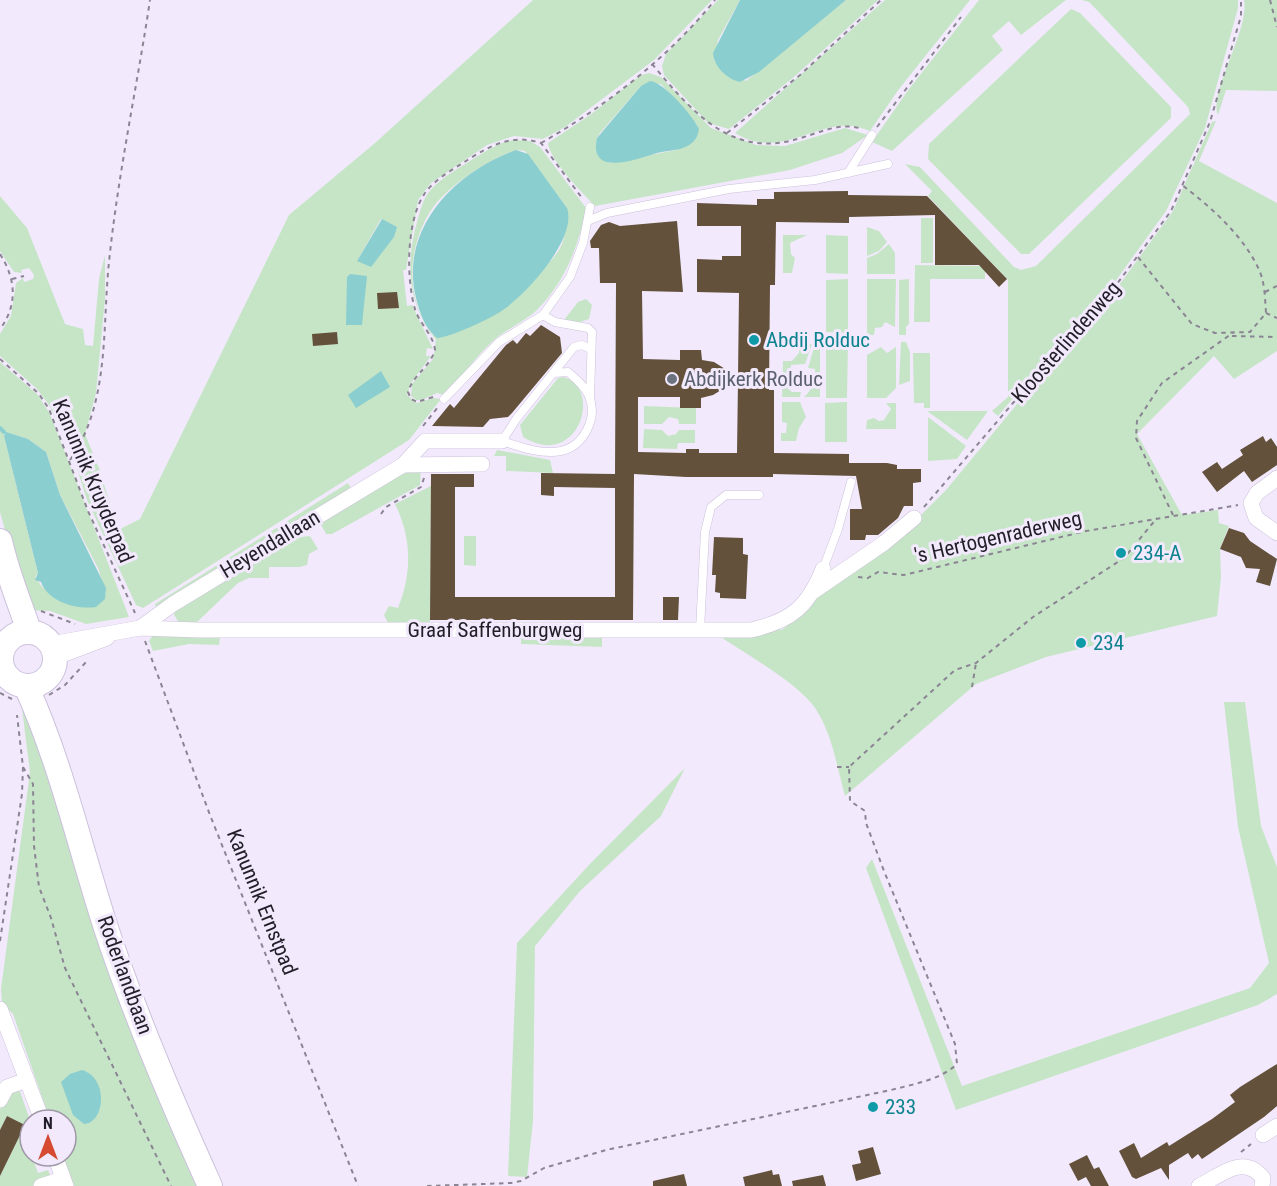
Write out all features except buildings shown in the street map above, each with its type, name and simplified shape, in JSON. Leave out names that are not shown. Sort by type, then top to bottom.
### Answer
[{"type":"main road","points":[[0,542],[23,626],[38,633],[53,651],[51,672],[30,696],[1,670],[6,642],[23,626]]},
{"type":"main road","name":"Roderlandbaan","points":[[30,696],[54,758],[90,877],[127,985],[210,1186]]},
{"type":"street","points":[[425,441],[502,441]]},
{"type":"street","name":"Heyendallaan","points":[[140,628],[182,598],[403,465],[425,441]]},
{"type":"street","points":[[403,465],[482,464]]},
{"type":"street","points":[[1277,478],[1257,493],[1251,503],[1256,518],[1277,533]]},
{"type":"street","points":[[814,591],[884,543],[914,518]]},
{"type":"street","name":"Graaf Saffenburgweg","points":[[53,651],[98,644],[112,635],[140,628],[751,630],[773,624],[800,608],[814,591],[823,569]]},
{"type":"street","points":[[0,1009],[38,1108]]},
{"type":"street","points":[[0,1100],[7,1087],[27,1080]]},
{"type":"street","points":[[1263,1135],[1277,1126]]},
{"type":"street","points":[[1199,1186],[1218,1183],[1232,1167],[1244,1166],[1256,1170],[1263,1178],[1262,1186]]},
{"type":"street","points":[[41,1186],[65,1182]]},
{"type":"lane","points":[[848,173],[872,135]]},
{"type":"lane","points":[[590,220],[607,213],[729,189],[815,180],[888,164]]},
{"type":"lane","points":[[444,399],[499,342],[543,315],[570,277],[590,220],[590,207]]},
{"type":"lane","points":[[543,315],[555,322],[588,328],[593,337],[589,426],[580,441],[560,451],[542,451],[502,441],[574,347],[582,345],[591,349]]},
{"type":"lane","points":[[554,373],[568,372],[585,388],[590,398]]},
{"type":"lane","points":[[823,569],[838,529],[850,482]]},
{"type":"lane","points":[[700,630],[705,532],[711,507],[726,495],[759,495]]},
{"type":"path","points":[[70,460],[84,441],[94,412],[102,359],[109,260],[150,0]]},
{"type":"path","points":[[541,143],[579,120],[652,64],[715,0]]},
{"type":"path","points":[[727,133],[800,75],[881,0]]},
{"type":"path","name":"Kloosterlindenweg","points":[[914,518],[1013,403],[1088,323],[1171,211],[1214,110],[1241,16],[1241,0]]},
{"type":"path","points":[[1270,0],[1277,27]]},
{"type":"path","points":[[652,64],[705,121],[727,133],[754,143],[772,146],[842,126],[859,128],[872,135],[886,112],[961,17]]},
{"type":"path","points":[[433,397],[417,402],[411,399],[408,392],[412,382],[430,362],[435,350],[415,310],[408,272],[412,236],[423,197],[445,175],[497,143],[516,138],[541,143],[590,207]]},
{"type":"path","points":[[1138,257],[1192,324],[1215,333],[1250,332],[1266,313],[1265,292],[1259,271],[1240,241],[1210,206],[1182,185]]},
{"type":"path","points":[[0,254],[12,279],[12,307],[0,329]]},
{"type":"path","points":[[12,279],[24,276]]},
{"type":"path","points":[[1265,292],[1277,286]]},
{"type":"path","points":[[1266,313],[1277,318]]},
{"type":"path","points":[[1173,516],[1137,438],[1137,421],[1162,383],[1234,332]]},
{"type":"path","points":[[1231,336],[1277,337]]},
{"type":"path","name":"Kanunnik Kruyderpad","points":[[0,359],[44,401],[70,460],[88,511],[140,628]]},
{"type":"path","points":[[425,441],[420,430],[444,399]]},
{"type":"path","name":"'s Hertogenraderweg","points":[[868,578],[878,572],[904,575],[1086,531],[1251,503]]},
{"type":"path","points":[[381,514],[386,507]]},
{"type":"path","points":[[837,767],[849,766],[955,670],[976,663],[1033,617],[1124,558],[1157,518]]},
{"type":"path","points":[[23,626],[42,611],[85,627]]},
{"type":"path","name":"Kanunnik Ernstpad","points":[[140,628],[210,815],[358,1186]]},
{"type":"path","points":[[30,696],[65,686],[90,659]]},
{"type":"path","points":[[972,687],[976,663]]},
{"type":"path","points":[[1,670],[30,696]]},
{"type":"path","points":[[0,941],[21,808],[30,696]]},
{"type":"path","points":[[427,1186],[521,1181],[544,1168],[606,1150],[920,1083],[936,1077],[957,1064],[955,1044],[884,871],[866,823],[865,811],[850,801],[849,766]]},
{"type":"path","points":[[23,767],[33,784],[34,846],[39,887],[51,918],[65,968],[171,1186]]},
{"type":"path","points":[[1232,1167],[1233,1159],[1263,1135]]},
{"type":"shaded area","points":[[533,0],[712,0],[654,60],[565,127],[543,139],[514,136],[487,145],[431,183],[418,200],[406,270],[403,270],[407,306],[412,305],[433,349],[427,348],[426,356],[431,356],[411,383],[407,395],[417,403],[433,398],[441,399],[409,440],[143,608],[136,605],[87,500],[71,450],[49,405],[37,389],[0,356],[0,334],[11,316],[16,283],[23,278],[24,282],[33,279],[34,275],[29,268],[21,270],[22,273],[14,272],[0,251],[0,196],[27,228],[65,324],[83,329],[85,345],[93,346],[99,279],[105,255],[105,299],[96,393],[85,434],[120,529],[140,519],[289,215],[375,143]],"holes":[[[381,219],[396,227],[394,237],[357,261]]]},
{"type":"shaded area","points":[[718,0],[740,0],[718,40],[714,60],[719,67],[746,81],[846,0],[878,0],[794,77],[729,129],[708,123],[664,75],[662,66],[666,54]]},
{"type":"shaded area","points":[[740,0],[846,0],[759,72],[740,82],[722,72],[713,53]]},
{"type":"shaded area","points":[[885,0],[970,0],[899,89],[870,131],[853,126],[836,126],[771,143],[753,141],[735,133]]},
{"type":"shaded area","points":[[979,0],[1066,0],[1021,35],[1009,21],[992,36],[1003,50],[892,151],[872,142],[909,89]]},
{"type":"shaded area","points":[[1082,0],[1238,0],[1238,8],[1205,128],[1166,211],[1086,322],[1030,378],[998,416],[992,411],[1008,397],[1008,280],[928,196],[932,191],[905,164],[920,167],[1014,267],[1021,270],[1036,266],[1190,114],[1188,107],[1095,8],[1089,2]]},
{"type":"shaded area","points":[[1244,0],[1277,0],[1277,91],[1226,90],[1218,115],[1216,105],[1223,77],[1241,27]]},
{"type":"shaded area","points":[[1071,9],[1080,13],[1171,107],[1171,118],[1029,254],[1021,254],[928,159],[929,144]]},
{"type":"shaded area","points":[[649,73],[661,77],[711,128],[756,145],[785,146],[845,128],[868,135],[842,153],[790,170],[595,206],[560,167],[548,143],[590,115],[641,75]],"holes":[[[661,84],[697,125],[676,150],[609,163],[597,138],[641,86]]]},
{"type":"shaded area","points":[[650,81],[663,87],[691,116],[699,129],[695,139],[681,149],[628,161],[607,162],[600,158],[596,151],[597,138],[641,86]]},
{"type":"shaded area","points":[[1216,121],[1199,161],[1277,203],[1277,351],[1234,379],[1214,356],[1137,434],[1182,515],[1218,510],[1219,523],[1229,526],[1220,549],[1221,577],[1217,616],[1046,657],[976,684],[845,796],[830,739],[815,708],[807,698],[784,679],[718,635],[776,627],[781,630],[787,626],[788,621],[915,521],[946,490],[1027,392],[1080,339],[1173,211],[1212,122]]},
{"type":"shaded area","points":[[509,141],[530,141],[540,147],[586,208],[569,264],[555,289],[536,311],[494,340],[444,395],[437,393],[422,400],[416,400],[411,396],[412,384],[433,359],[436,340],[424,321],[433,335],[480,322],[503,308],[556,255],[565,233],[567,208],[525,151],[516,150],[505,154],[481,167],[446,193],[422,226],[413,258],[412,274],[416,303],[410,269],[411,253],[413,238],[425,199],[433,187],[444,178],[488,150]]},
{"type":"shaded area","points":[[516,150],[528,154],[567,208],[568,221],[565,235],[547,266],[535,281],[510,304],[478,323],[451,335],[437,338],[426,324],[416,298],[413,272],[416,248],[424,226],[453,188],[493,160]]},
{"type":"shaded area","points":[[921,218],[933,218],[933,263],[921,263]]},
{"type":"shaded area","points":[[382,219],[397,227],[394,237],[371,267],[357,261]]},
{"type":"shaded area","points":[[867,227],[879,231],[887,242],[879,251],[867,256]]},
{"type":"shaded area","points":[[783,235],[807,235],[790,243],[791,254],[795,258],[792,273],[783,273]]},
{"type":"shaded area","points":[[826,235],[848,236],[848,274],[826,273]]},
{"type":"shaded area","points":[[889,244],[895,253],[895,274],[867,274],[867,258],[877,254]]},
{"type":"shaded area","points":[[915,265],[985,266],[985,279],[930,279],[930,322],[914,322]]},
{"type":"shaded area","points":[[350,274],[367,276],[362,325],[346,325],[347,277]]},
{"type":"shaded area","points":[[848,279],[848,333],[826,332],[826,280]]},
{"type":"shaded area","points":[[867,279],[896,279],[895,327],[885,322],[882,327],[875,328],[874,335],[867,335]]},
{"type":"shaded area","points":[[909,279],[909,324],[906,327],[906,335],[899,335],[899,280]]},
{"type":"shaded area","points":[[586,299],[592,305],[589,319],[580,322],[564,320],[578,302]]},
{"type":"shaded area","points":[[901,342],[906,342],[910,352],[910,381],[899,385]]},
{"type":"shaded area","points":[[800,344],[812,344],[805,364],[791,365],[790,373],[784,376],[784,385],[792,392],[801,392],[800,397],[782,397],[783,361],[792,361],[799,353]]},
{"type":"shaded area","points":[[815,344],[820,344],[820,397],[804,397],[814,380],[815,369],[808,368]]},
{"type":"shaded area","points":[[826,344],[848,344],[847,398],[826,398]]},
{"type":"shaded area","points":[[881,347],[887,353],[896,347],[896,388],[886,398],[867,398],[867,355]]},
{"type":"shaded area","points":[[913,353],[930,353],[930,408],[924,408],[924,403],[914,403]]},
{"type":"shaded area","points":[[0,362],[38,395],[50,414],[129,617],[86,624],[50,611],[27,610],[0,512]],"holes":[[[5,432],[28,439],[46,452],[60,495],[98,568],[106,594],[43,588],[35,577],[38,573],[4,436]]]},
{"type":"shaded area","points":[[381,371],[390,387],[356,408],[348,395]]},
{"type":"shaded area","points":[[563,377],[575,384],[582,396],[583,410],[579,424],[571,436],[558,444],[542,445],[523,437],[520,425],[558,378]]},
{"type":"shaded area","points":[[782,402],[800,402],[806,417],[799,428],[796,441],[781,441],[781,433],[786,433],[787,423],[782,422]]},
{"type":"shaded area","points":[[847,402],[847,442],[825,442],[825,403]]},
{"type":"shaded area","points":[[886,403],[896,403],[896,429],[866,429],[867,420],[874,418],[879,421],[884,420],[891,409]]},
{"type":"shaded area","points":[[644,406],[696,408],[696,424],[679,424],[678,419],[669,417],[662,424],[644,424]]},
{"type":"shaded area","points":[[927,411],[988,411],[967,440]]},
{"type":"shaded area","points":[[928,417],[966,446],[957,459],[928,461]]},
{"type":"shaded area","points":[[644,429],[662,430],[668,436],[676,434],[679,430],[695,430],[695,443],[678,443],[677,449],[643,448]]},
{"type":"shaded area","points":[[6,432],[28,439],[46,452],[60,495],[106,588],[105,599],[96,607],[72,606],[64,603],[50,595],[41,582],[35,580],[38,573],[4,436]]},
{"type":"shaded area","points":[[497,450],[550,460],[553,473],[506,471],[506,456],[494,456]]},
{"type":"shaded area","points":[[409,467],[421,468],[420,485],[332,534],[326,534],[319,521]]},
{"type":"shaded area","points":[[348,483],[352,490],[156,608],[155,604]]},
{"type":"shaded area","points":[[431,486],[430,624],[389,625],[384,615],[389,606],[398,608],[408,569],[405,530],[395,504]]},
{"type":"shaded area","points":[[298,532],[301,537],[310,536],[318,549],[309,554],[307,565],[269,567],[269,578],[249,578],[238,583],[195,624],[180,624],[174,615],[178,604]]},
{"type":"shaded area","points":[[464,536],[476,536],[476,566],[464,565]]},
{"type":"shaded area","points":[[153,635],[602,635],[602,647],[521,644],[521,637],[220,637],[219,645],[189,644],[153,651],[149,641]]},
{"type":"shaded area","points":[[1224,702],[1245,702],[1261,826],[1277,867],[1277,994],[1258,1005],[956,1110],[866,868],[872,859],[962,1086],[1250,988],[1269,963],[1238,827]]},
{"type":"shaded area","points":[[22,709],[30,709],[199,1186],[74,1186],[67,1168],[78,1168],[78,1108],[46,1108],[13,1014],[2,1003],[1,989],[30,772]]},
{"type":"shaded area","points":[[685,768],[661,816],[580,891],[535,946],[533,1121],[527,1177],[508,1176],[517,943],[589,865]]},
{"type":"shaded area","points":[[82,1070],[97,1082],[100,1090],[100,1109],[91,1122],[84,1124],[78,1119],[78,1108],[70,1108],[61,1082],[70,1074]]},
{"type":"shaded area","points":[[18,1086],[26,1108],[18,1108],[18,1122],[7,1116],[0,1130],[0,1107]]},
{"type":"shaded area","points":[[18,1139],[18,1168],[36,1168],[38,1173],[48,1170],[52,1179],[36,1186],[0,1186],[0,1176]]},
{"type":"waterway","points":[[0,428],[4,432]]},
{"type":"place","name":"Abdij Rolduc","points":[[754,340]]},
{"type":"place","name":"Abdijkerk Rolduc","points":[[672,379]]},
{"type":"place","name":"234-A","points":[[1121,553]]},
{"type":"place","name":"234","points":[[1081,643]]},
{"type":"place","name":"233","points":[[873,1107]]}]
